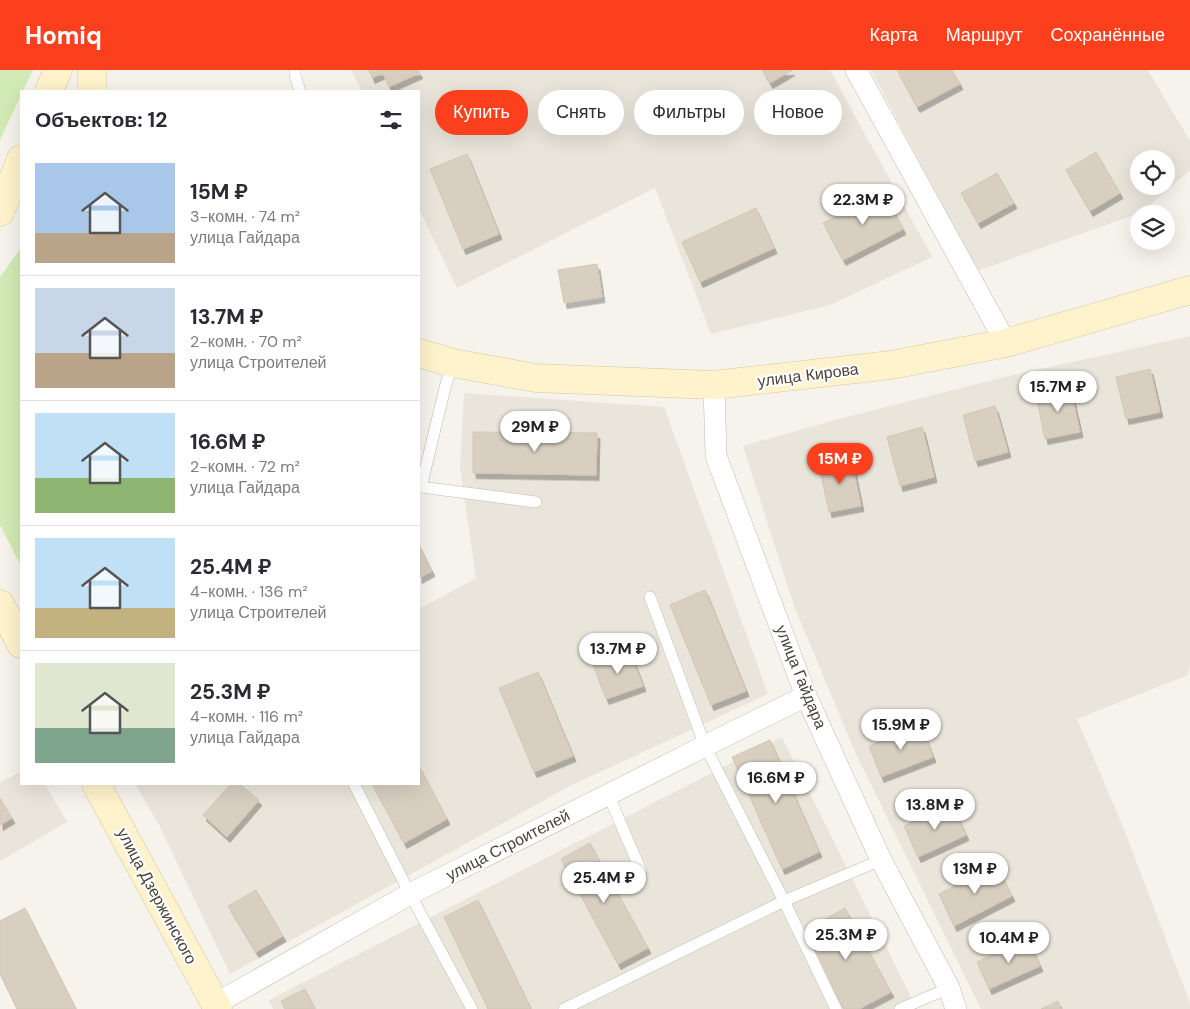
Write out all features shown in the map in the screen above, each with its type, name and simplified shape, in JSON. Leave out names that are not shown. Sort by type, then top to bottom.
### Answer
[{"type":"main road","points":[[49,90],[58,70]]},
{"type":"main road","points":[[92,70],[92,90]]},
{"type":"main road","points":[[10,193],[20,162]]},
{"type":"main road","name":"улица Кирова","points":[[420,353],[453,363],[536,378],[714,385],[891,365],[1006,343],[1190,290]]},
{"type":"main road","points":[[0,604],[20,642]]},
{"type":"main road","name":"улица Дзержинского","points":[[97,785],[216,1007]]},
{"type":"street","points":[[856,70],[1006,343]]},
{"type":"street","name":"улица Гайдара","points":[[714,385],[716,456],[806,696],[881,860],[949,988],[956,1009]]},
{"type":"street","name":"улица Строителей","points":[[216,1007],[410,894],[806,696]]},
{"type":"lane","points":[[295,70],[300,90]]},
{"type":"lane","points":[[453,363],[420,487],[536,502]]},
{"type":"lane","points":[[650,597],[705,746],[784,901],[836,1009]]},
{"type":"lane","points":[[355,785],[472,1009]]},
{"type":"lane","points":[[608,794],[641,871]]},
{"type":"lane","points":[[564,1009],[784,901],[881,860]]},
{"type":"lane","points":[[900,1009],[949,988]]},
{"type":"shaded area","points":[[351,70],[830,70],[841,90],[754,90],[754,135],[842,135],[842,92],[932,257],[830,305],[711,334],[655,188],[457,288],[420,211],[420,90],[361,90]]},
{"type":"shaded area","points":[[871,70],[1148,70],[1190,141],[1190,170],[1175,183],[1175,150],[1130,150],[1130,195],[1161,195],[1150,205],[1130,205],[1130,216],[977,271]]},
{"type":"shaded area","points":[[1190,336],[1190,664],[1188,675],[1077,719],[1124,829],[1190,1003],[1190,1009],[981,1009],[855,752],[794,606],[743,446],[835,420],[1000,378]]},
{"type":"shaded area","points":[[464,393],[664,407],[768,694],[570,786],[230,974],[159,825],[136,785],[420,785],[420,608],[476,578],[460,467]]},
{"type":"shaded area","points":[[782,737],[917,1009],[273,1009],[269,1000]]},
{"type":"shaded area","points":[[20,772],[20,785],[46,785],[67,822],[0,861],[0,783]]},
{"type":"green space","points":[[0,70],[33,70],[23,90],[20,90],[20,97],[0,140]]},
{"type":"green space","points":[[20,249],[20,564],[0,525],[0,277]]},
{"type":"building","points":[[369,70],[418,70],[420,73],[389,87],[383,73],[372,78]]},
{"type":"building","points":[[762,70],[792,70],[770,83]]},
{"type":"building","points":[[897,70],[952,70],[960,84],[917,107]]},
{"type":"building","points":[[1096,152],[1120,193],[1090,211],[1066,170]]},
{"type":"building","points":[[467,154],[499,234],[463,249],[430,169]]},
{"type":"building","points":[[997,173],[1014,203],[978,223],[961,193]]},
{"type":"building","points":[[884,192],[903,229],[843,260],[823,223]]},
{"type":"building","points":[[756,208],[774,248],[700,282],[682,242]]},
{"type":"building","points":[[597,264],[602,297],[564,303],[558,270]]},
{"type":"building","points":[[1150,369],[1160,412],[1126,419],[1116,377]]},
{"type":"building","points":[[1070,387],[1080,432],[1045,439],[1036,395]]},
{"type":"building","points":[[995,406],[1008,452],[975,461],[963,415]]},
{"type":"building","points":[[922,427],[934,477],[900,486],[887,437]]},
{"type":"building","points":[[473,432],[597,433],[596,475],[473,473]]},
{"type":"building","points":[[851,458],[861,506],[829,512],[819,465]]},
{"type":"building","points":[[420,547],[432,571],[420,577]]},
{"type":"building","points":[[705,590],[746,691],[711,705],[670,605]]},
{"type":"building","points":[[630,651],[643,686],[606,699],[593,665]]},
{"type":"building","points":[[538,672],[573,756],[534,772],[499,688]]},
{"type":"building","points":[[921,726],[933,757],[881,777],[869,746]]},
{"type":"building","points":[[770,740],[819,852],[782,869],[732,757]]},
{"type":"building","points":[[420,768],[447,819],[404,843],[373,785],[420,785]]},
{"type":"building","points":[[230,785],[241,785],[259,800],[227,837],[203,815]]},
{"type":"building","points":[[0,798],[12,818],[0,825]]},
{"type":"building","points":[[952,804],[966,835],[918,857],[904,826]]},
{"type":"building","points":[[590,843],[648,948],[618,964],[561,859]]},
{"type":"building","points":[[996,865],[1012,896],[954,926],[939,894]]},
{"type":"building","points":[[256,890],[283,936],[256,952],[228,906]]},
{"type":"building","points":[[478,900],[531,1009],[488,1009],[444,917]]},
{"type":"building","points":[[25,908],[76,1009],[17,1009],[0,974],[0,921]]},
{"type":"building","points":[[845,908],[891,992],[859,1009],[844,1009],[802,932]]},
{"type":"building","points":[[1028,939],[1040,966],[989,989],[977,962]]},
{"type":"building","points":[[305,989],[315,1009],[285,1009],[281,1001]]},
{"type":"building","points":[[1058,1001],[1061,1009],[1041,1009]]}]
